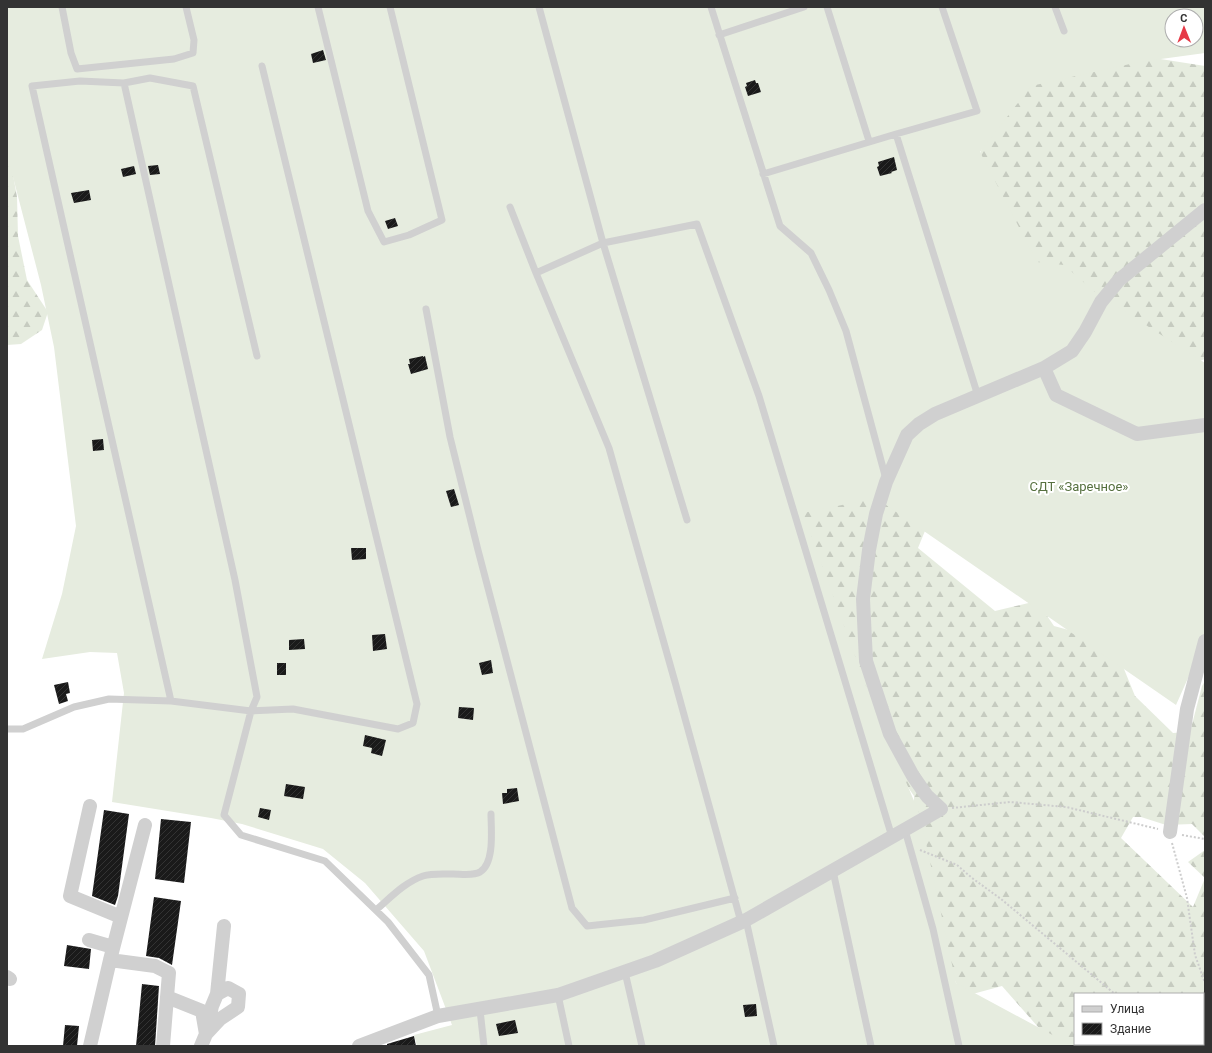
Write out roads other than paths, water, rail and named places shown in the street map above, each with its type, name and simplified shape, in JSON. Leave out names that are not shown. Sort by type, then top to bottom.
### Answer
[{"type":"street","points":[[359,1046],[438,1016],[480,1010],[558,995],[655,961],[744,921],[941,809],[927,796],[899,752],[890,734],[866,661],[863,599],[869,550],[876,514],[886,482],[907,435],[919,424],[935,414],[1044,368],[1072,351],[1085,332],[1101,302],[1119,280],[1205,210]]},
{"type":"street","points":[[1044,368],[1056,395],[1137,434],[1205,425]]},
{"type":"street","points":[[1170,832],[1187,709],[1205,641]]},
{"type":"street","points":[[90,806],[70,896],[121,917]]},
{"type":"street","points":[[90,1046],[111,954],[145,825]]},
{"type":"street","points":[[204,1040],[212,1006],[217,994],[224,926]]},
{"type":"street","points":[[89,940],[111,954],[155,966],[169,974],[163,1046]]},
{"type":"street","points":[[204,1040],[220,1019],[238,1007],[239,994],[228,988],[217,994]]},
{"type":"street","points":[[167,997],[202,1011],[204,1040]]},
{"type":"lane","points":[[62,7],[72,53],[78,69],[174,59],[193,53],[194,40],[186,7]]},
{"type":"lane","points":[[318,7],[368,211],[384,242],[409,235],[442,220],[390,7]]},
{"type":"lane","points":[[539,7],[603,243],[687,520]]},
{"type":"lane","points":[[711,7],[780,226],[811,253],[829,290],[846,331],[886,482]]},
{"type":"lane","points":[[719,35],[804,7]]},
{"type":"lane","points":[[827,7],[869,141]]},
{"type":"lane","points":[[763,174],[869,141],[977,111],[942,7]]},
{"type":"lane","points":[[1056,7],[1064,31]]},
{"type":"lane","points":[[7,729],[23,729],[74,707],[109,699],[171,701],[251,711],[293,709],[398,729],[413,723],[417,704],[262,66]]},
{"type":"lane","points":[[171,701],[32,86],[80,81],[124,83],[150,78],[193,86],[257,356]]},
{"type":"lane","points":[[124,83],[235,580],[257,697],[251,711],[224,815],[241,835],[326,861],[388,922],[429,975],[438,1016]]},
{"type":"lane","points":[[896,134],[978,396]]},
{"type":"lane","points":[[510,207],[609,448],[735,898],[744,921],[774,1046]]},
{"type":"lane","points":[[536,273],[603,243],[697,224],[759,396],[892,837]]},
{"type":"lane","points":[[426,309],[450,437],[478,550],[572,908],[587,926],[644,920],[735,898]]},
{"type":"lane","points":[[376,910],[410,882],[424,876],[438,874],[469,874],[480,872],[488,864],[491,814]]},
{"type":"lane","points":[[904,830],[932,929],[959,1046]]},
{"type":"lane","points":[[833,871],[871,1046]]},
{"type":"lane","points":[[625,972],[642,1046]]},
{"type":"lane","points":[[558,995],[569,1046]]},
{"type":"lane","points":[[480,1010],[484,1046]]},
{"type":"park label","name":"СДТ «Заречное»","points":[[1079,486]]}]
